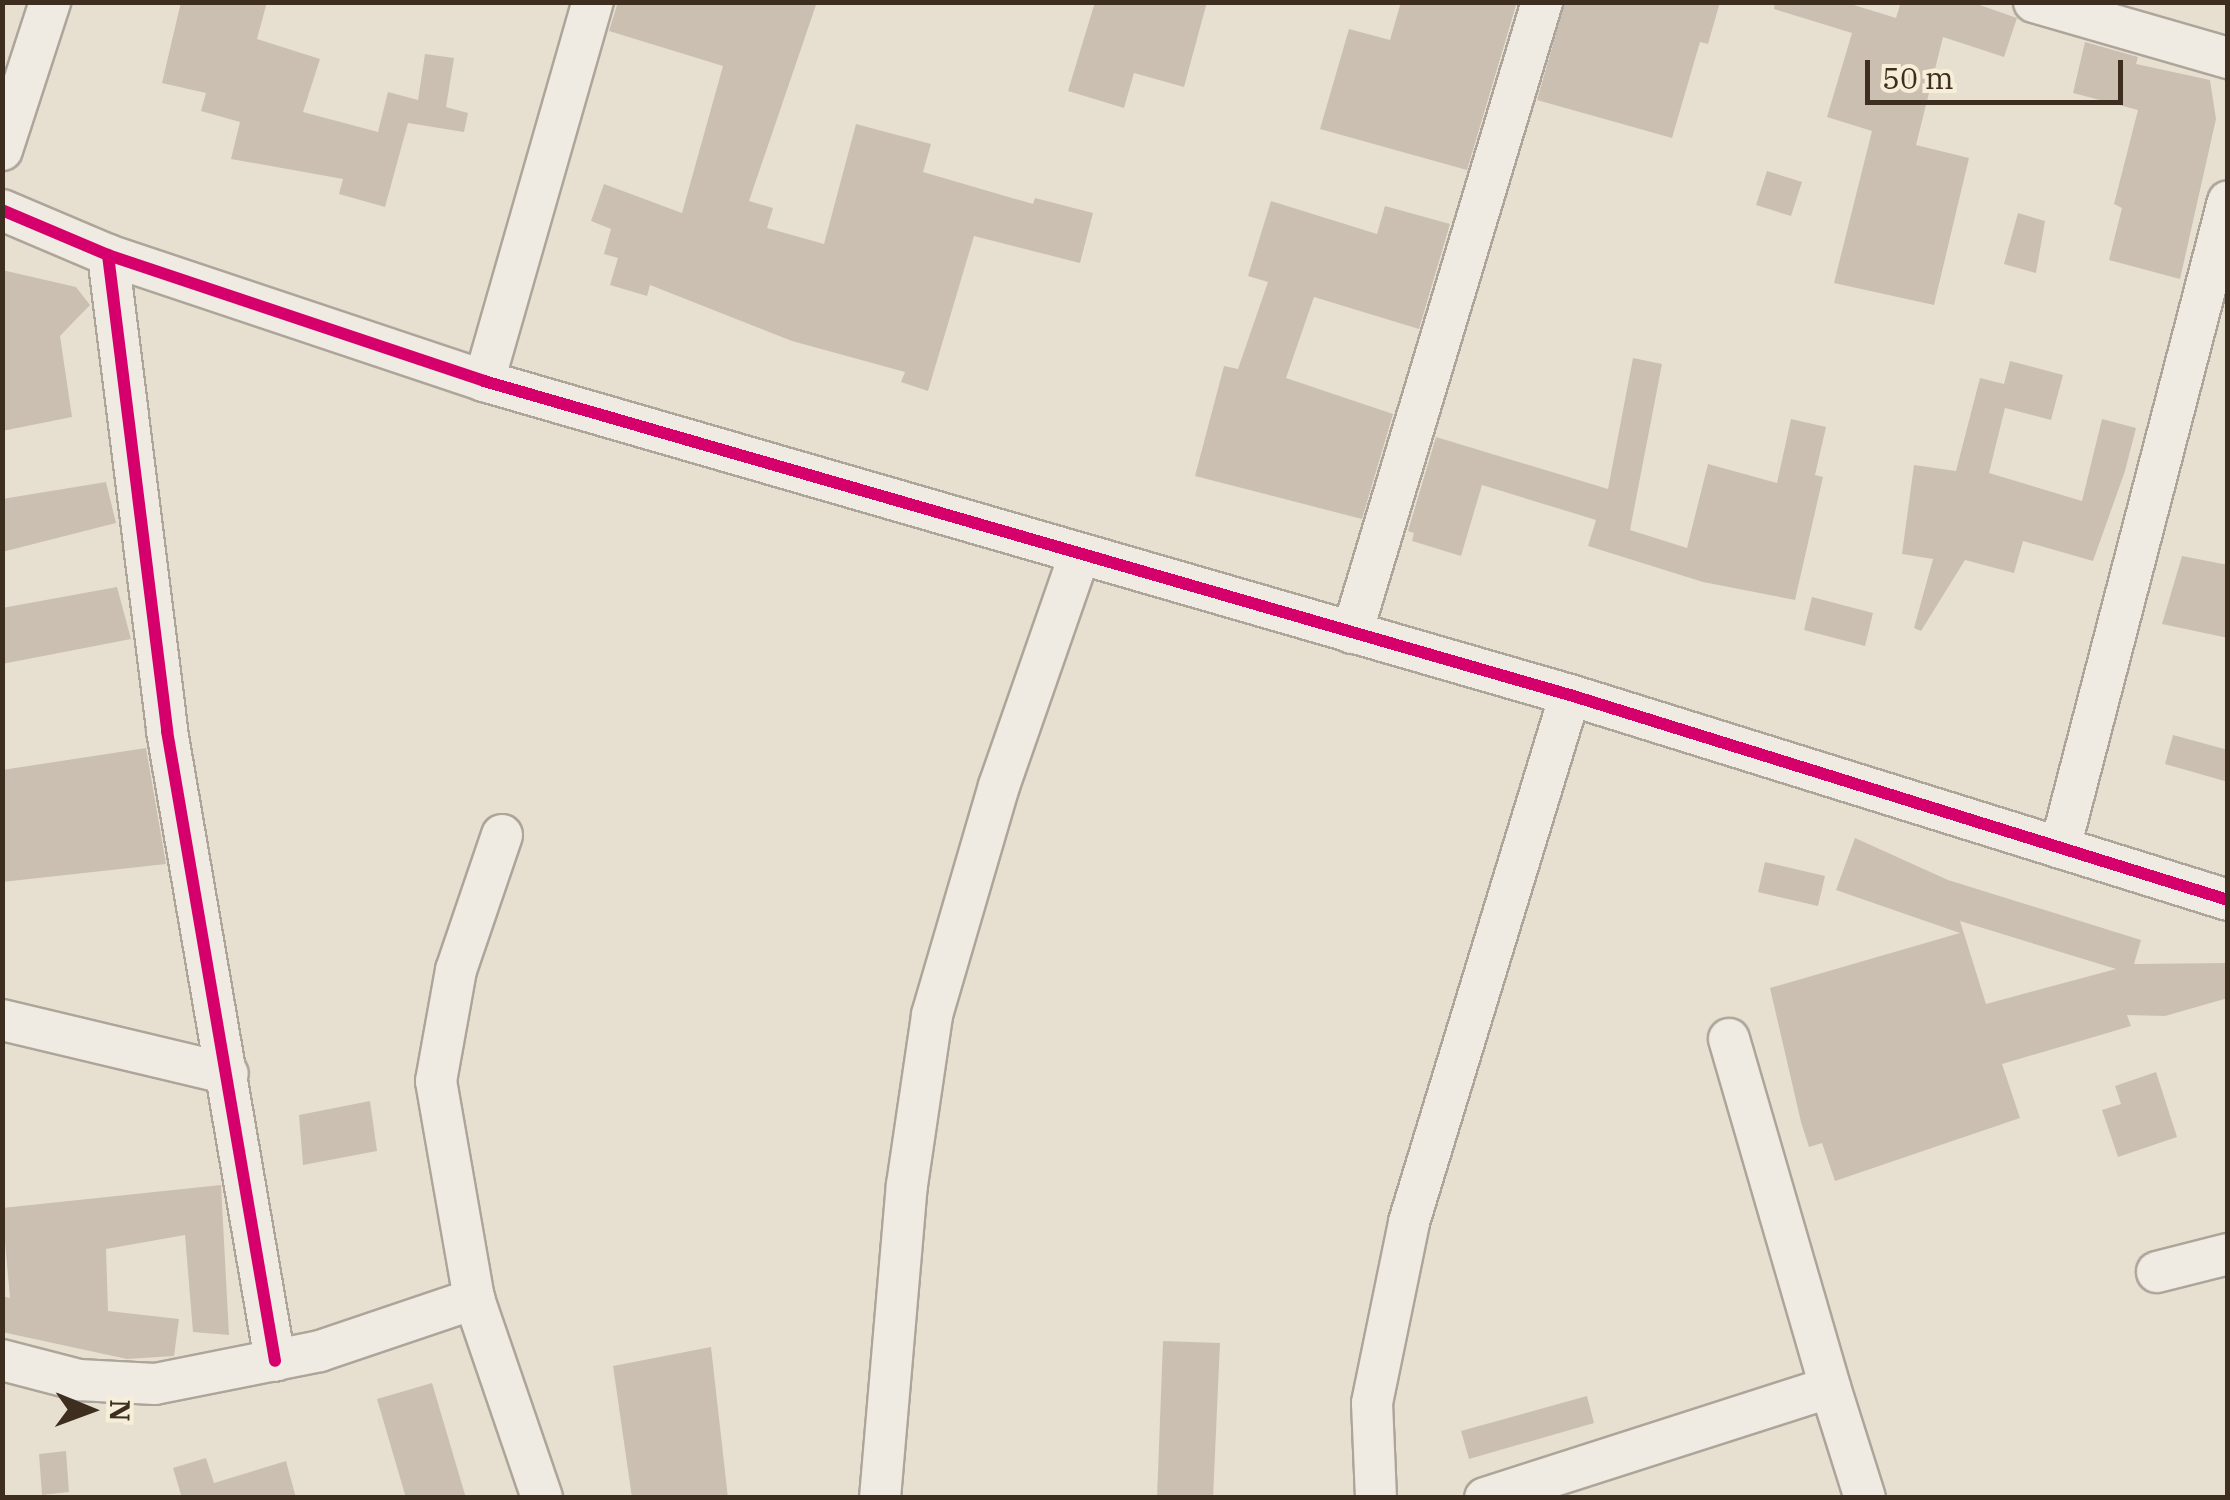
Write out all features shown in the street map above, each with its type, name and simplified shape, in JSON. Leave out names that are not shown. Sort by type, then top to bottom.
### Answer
[{"type":"street","points":[[2,150],[50,2]]},
{"type":"street","points":[[484,381],[593,2]]},
{"type":"street","points":[[1352,634],[1542,2]]},
{"type":"street","points":[[2034,2],[2228,58]]},
{"type":"street","points":[[2060,848],[2228,201]]},
{"type":"street","points":[[2,210],[108,255],[484,381],[1570,695],[2228,900]]},
{"type":"street","points":[[108,255],[166,731],[275,1361]]},
{"type":"street","points":[[880,1498],[907,1186],[932,1015],[999,786],[1079,556]]},
{"type":"street","points":[[1376,1498],[1372,1404],[1409,1222],[1570,695]]},
{"type":"street","points":[[502,835],[456,970],[436,1081],[474,1299],[542,1498]]},
{"type":"street","points":[[2,1020],[228,1074]]},
{"type":"street","points":[[1729,1039],[1865,1498]]},
{"type":"street","points":[[2157,1272],[2228,1254]]},
{"type":"street","points":[[2,1360],[79,1380],[155,1384],[275,1361],[474,1299]]},
{"type":"street","points":[[1485,1498],[1830,1387]]},
{"type":"building","points":[[181,2],[267,2],[257,39],[320,59],[303,112],[378,132],[388,92],[418,100],[425,54],[454,58],[446,107],[468,113],[464,132],[408,123],[385,207],[339,194],[343,179],[231,159],[240,122],[201,111],[206,93],[162,83]]},
{"type":"building","points":[[618,2],[817,2],[749,201],[773,208],[767,228],[824,244],[856,124],[931,144],[923,172],[1033,204],[1035,198],[1093,213],[1080,263],[974,236],[928,391],[901,382],[905,372],[792,341],[650,285],[647,296],[610,285],[618,258],[604,254],[611,229],[591,221],[604,184],[682,213],[723,66],[609,31]]},
{"type":"building","points":[[1095,2],[1207,2],[1184,87],[1134,73],[1124,108],[1068,91]]},
{"type":"building","points":[[1401,2],[1517,2],[1467,170],[1320,129],[1349,29],[1390,40]]},
{"type":"building","points":[[1565,2],[1720,2],[1708,44],[1700,42],[1672,138],[1537,100]]},
{"type":"building","points":[[1775,2],[1844,2],[1896,18],[1901,2],[1971,2],[2017,18],[2004,57],[1943,37],[1916,145],[1969,158],[1934,305],[1834,283],[1872,131],[1827,117],[1852,33],[1774,9]]},
{"type":"building","points":[[2085,42],[2138,57],[2136,64],[2210,80],[2216,119],[2180,279],[2109,260],[2122,208],[2114,204],[2138,110],[2073,93]]},
{"type":"building","points":[[1767,171],[1802,182],[1791,216],[1756,205]]},
{"type":"building","points":[[1271,201],[1377,234],[1385,206],[1450,224],[1419,329],[1314,297],[1286,378],[1393,414],[1362,519],[1195,476],[1224,366],[1238,369],[1268,282],[1248,276]]},
{"type":"building","points":[[2018,213],[2045,221],[2036,273],[2004,264]]},
{"type":"building","points":[[2,270],[76,287],[90,305],[60,336],[72,417],[2,431]]},
{"type":"building","points":[[1633,358],[1662,364],[1630,530],[1687,548],[1708,464],[1777,483],[1791,419],[1826,427],[1815,475],[1823,477],[1795,600],[1703,582],[1588,546],[1596,520],[1482,485],[1461,556],[1412,541],[1414,533],[1408,531],[1436,437],[1608,489]]},
{"type":"building","points":[[2010,361],[2063,375],[2051,420],[2005,408],[1989,473],[2082,501],[2102,419],[2136,428],[2125,471],[2093,561],[2023,541],[2014,573],[1965,560],[1921,631],[1914,628],[1933,559],[1902,554],[1914,465],[1956,471],[1980,378],[2004,384]]},
{"type":"building","points":[[106,482],[116,523],[2,552],[2,499]]},
{"type":"building","points":[[2182,556],[2228,565],[2228,638],[2162,624]]},
{"type":"building","points":[[117,587],[131,639],[2,664],[2,608]]},
{"type":"building","points":[[1812,597],[1873,613],[1865,646],[1804,630]]},
{"type":"building","points":[[2173,735],[2228,750],[2228,782],[2165,764]]},
{"type":"building","points":[[146,748],[166,864],[2,882],[2,770]]},
{"type":"building","points":[[1855,838],[1948,880],[2141,940],[2134,964],[2228,963],[2228,998],[2165,1016],[2127,1015],[2131,1026],[2002,1064],[2020,1118],[1835,1181],[1822,1143],[1809,1147],[1770,988],[1960,933],[1836,890]],"holes":[[[1960,921],[2116,969],[1986,1004]]]},
{"type":"building","points":[[1765,862],[1825,876],[1818,906],[1758,892]]},
{"type":"building","points":[[2156,1072],[2177,1137],[2118,1157],[2102,1110],[2121,1104],[2115,1086]]},
{"type":"building","points":[[370,1101],[377,1151],[303,1165],[299,1115]]},
{"type":"building","points":[[221,1185],[229,1335],[193,1332],[185,1235],[106,1249],[108,1311],[179,1319],[174,1356],[127,1359],[2,1332],[2,1296],[10,1298],[2,1208]]},
{"type":"building","points":[[1163,1341],[1220,1343],[1213,1498],[1157,1498]]},
{"type":"building","points":[[711,1347],[728,1498],[632,1498],[613,1366]]},
{"type":"building","points":[[432,1383],[466,1498],[406,1498],[377,1399]]},
{"type":"building","points":[[1587,1396],[1594,1423],[1469,1459],[1461,1431]]},
{"type":"building","points":[[66,1451],[69,1492],[42,1495],[39,1454]]},
{"type":"building","points":[[206,1458],[214,1483],[286,1461],[296,1498],[182,1498],[173,1468]]},
{"type":"cycle path","points":[[2,210],[108,255],[484,381],[1570,695],[2228,900]]},
{"type":"cycle path","points":[[108,255],[167,731],[275,1361]]}]
